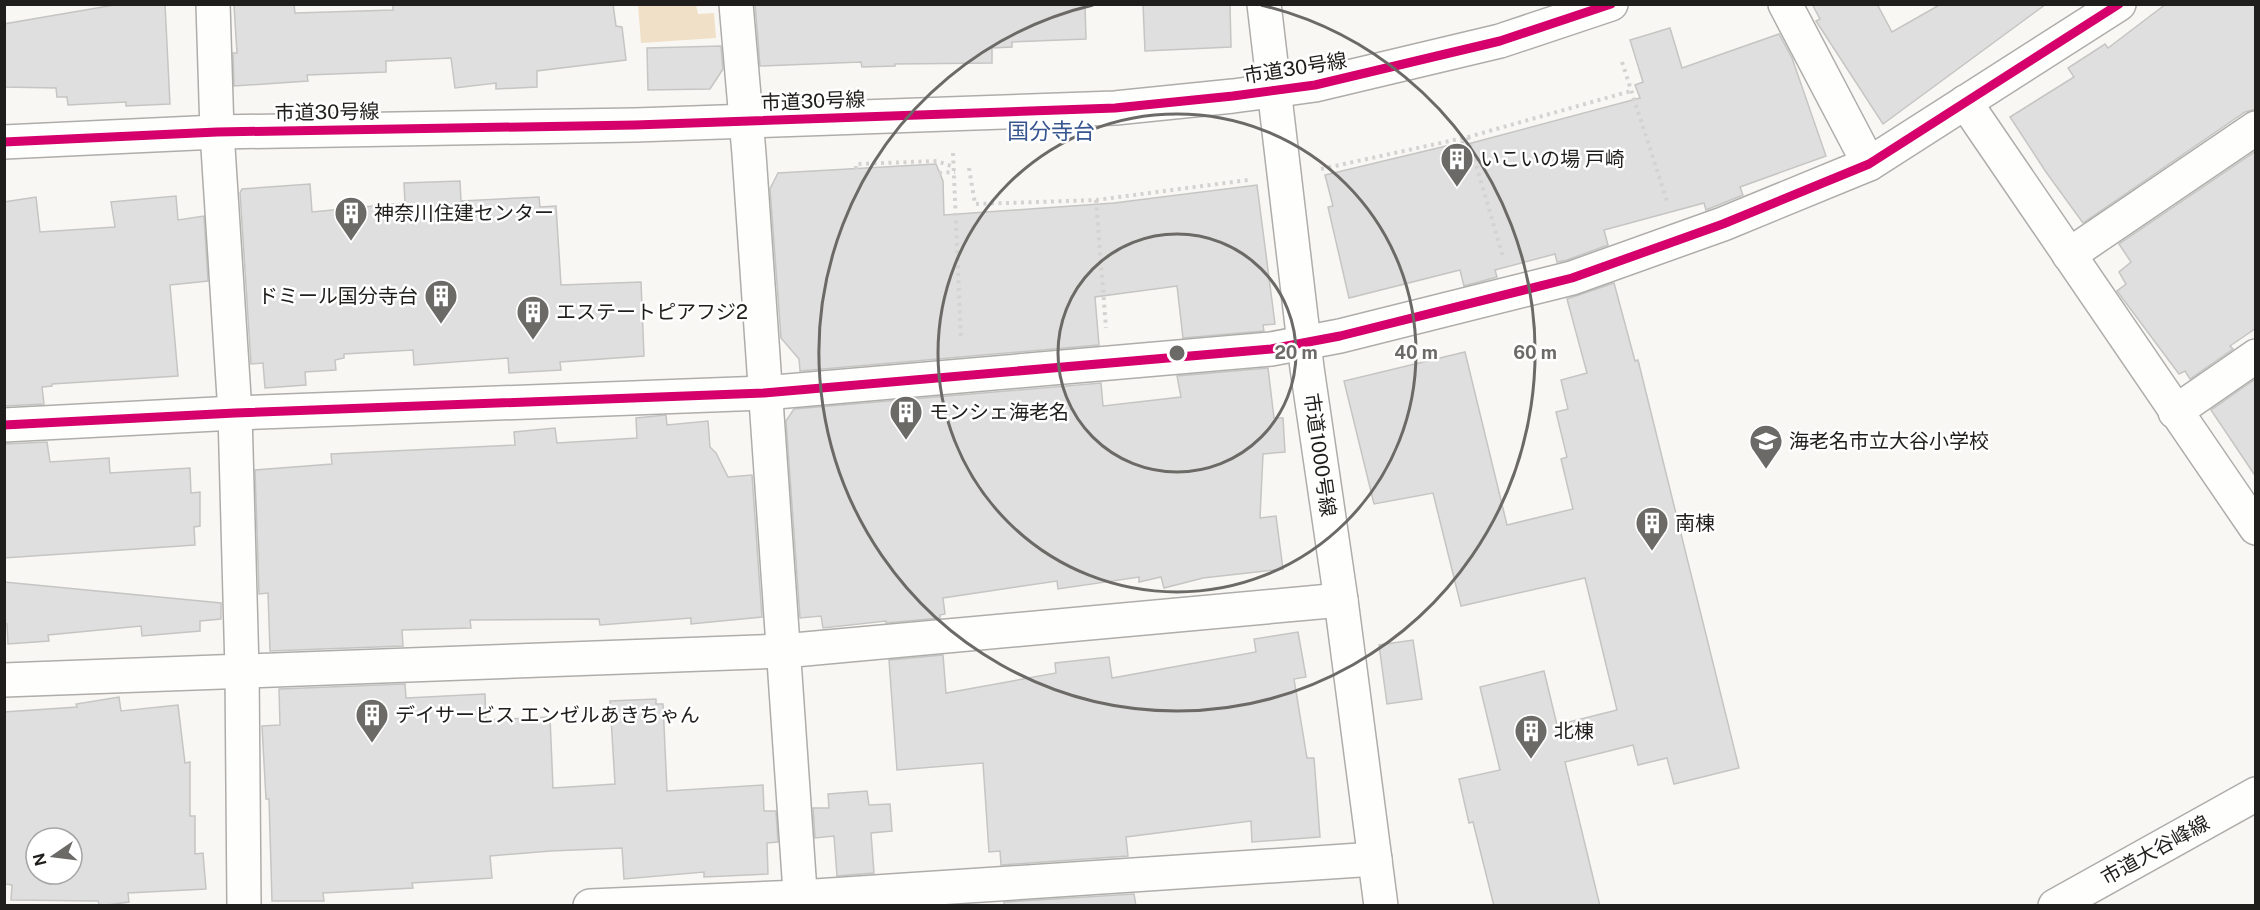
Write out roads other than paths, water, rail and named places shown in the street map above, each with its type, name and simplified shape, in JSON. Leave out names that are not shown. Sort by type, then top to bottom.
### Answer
[{"type":"street","points":[[213,4],[217,132],[235,413],[242,670],[244,906]]},
{"type":"street","points":[[736,4],[801,902]]},
{"type":"street","name":"市道1000号線","points":[[1264,4],[1305,343],[1381,906]]},
{"type":"street","name":"市道30号線","points":[[4,142],[217,132],[746,122],[1115,108],[1315,85],[1500,41],[1611,4]]},
{"type":"street","points":[[1785,4],[1869,164]]},
{"type":"street","points":[[4,425],[235,413],[764,393],[1270,349],[1305,343],[1572,278],[1723,224],[1869,164],[2119,4]]},
{"type":"street","points":[[1965,102],[2256,528]]},
{"type":"street","points":[[2069,255],[2256,128]]},
{"type":"street","points":[[2175,412],[2256,356]]},
{"type":"street","points":[[4,680],[783,651],[1341,600]]},
{"type":"street","name":"市道大谷峰線","points":[[2055,906],[2256,794]]},
{"type":"street","points":[[590,906],[801,902],[1375,859]]},
{"type":"place","name":"いこいの場 戸崎","points":[[1457,188]]},
{"type":"place","name":"神奈川住建センター","points":[[351,242]]},
{"type":"place","name":"ドミール国分寺台","points":[[441,325]]},
{"type":"place","name":"エステートピアフジ2","points":[[533,341]]},
{"type":"place","name":"モンシェ海老名","points":[[906,441]]},
{"type":"place","name":"海老名市立大谷小学校","points":[[1766,470]]},
{"type":"place","name":"南棟","points":[[1652,552]]},
{"type":"place","name":"デイサービス エンゼルあきちゃん","points":[[372,744]]},
{"type":"place","name":"北棟","points":[[1531,760]]},
{"type":"district","name":"国分寺台","points":[[1051,131]]}]
